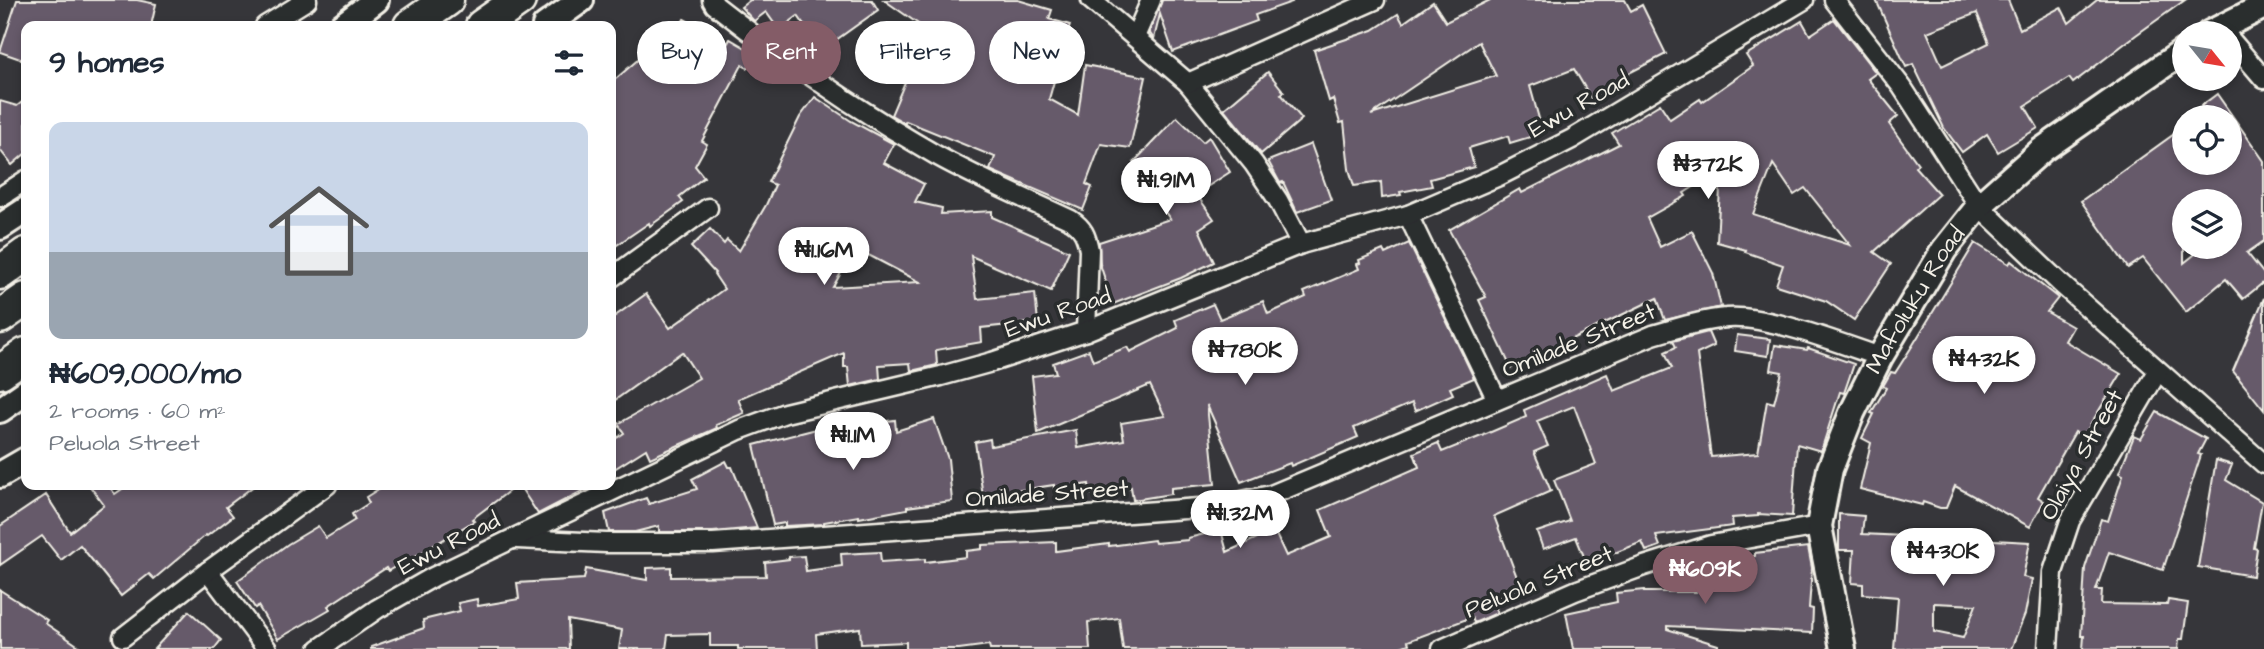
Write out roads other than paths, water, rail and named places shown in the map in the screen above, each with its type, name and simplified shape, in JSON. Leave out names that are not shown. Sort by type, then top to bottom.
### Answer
[{"type":"highway","points":[[417,21],[447,0]]},
{"type":"highway","points":[[489,21],[519,0]]},
{"type":"highway","points":[[0,273],[21,258]]},
{"type":"highway","points":[[0,297],[21,286]]},
{"type":"highway","points":[[0,317],[21,302]]},
{"type":"highway","points":[[0,372],[21,357]]},
{"type":"street","points":[[273,21],[307,0]]},
{"type":"street","points":[[349,21],[376,0]]},
{"type":"street","points":[[552,21],[581,0]]},
{"type":"street","points":[[712,0],[761,41],[867,113],[938,156],[1071,219],[1082,227],[1089,250],[1086,331]]},
{"type":"street","points":[[1091,0],[1188,83],[1254,164],[1278,200],[1301,244]]},
{"type":"street","points":[[1135,37],[1151,0]]},
{"type":"street","points":[[1188,83],[1375,0]]},
{"type":"street","name":"Ewu Road","points":[[616,489],[739,430],[785,413],[941,376],[1086,331],[1301,244],[1408,215],[1499,176],[1572,139],[1804,0]]},
{"type":"street","points":[[1834,0],[1902,87],[1979,206],[2060,283],[2264,464]]},
{"type":"street","points":[[2240,21],[2264,6]]},
{"type":"street","points":[[2242,55],[2264,79]]},
{"type":"street","name":"Mafoluku Road","points":[[1843,649],[1819,526],[1830,469],[1852,412],[1880,357],[1944,250],[1979,206],[2042,150],[2172,59]]},
{"type":"street","points":[[0,197],[21,183]]},
{"type":"street","points":[[616,274],[708,208]]},
{"type":"street","points":[[0,227],[21,213]]},
{"type":"street","points":[[1408,215],[1497,400]]},
{"type":"street","name":"Omilade Street","points":[[513,539],[606,543],[713,543],[1213,507],[1271,495],[1653,335],[1698,322],[1730,317],[1776,325],[1880,357]]},
{"type":"street","name":"Olaiya Street","points":[[2048,649],[2053,572],[2060,546],[2070,521],[2158,370]]},
{"type":"street","points":[[0,410],[21,395]]},
{"type":"street","points":[[0,475],[21,463]]},
{"type":"street","points":[[123,637],[320,490]]},
{"type":"street","name":"Ewu Road","points":[[319,649],[377,609],[433,577],[615,490]]},
{"type":"street","name":"Peluola Street","points":[[1442,649],[1575,592],[1644,566],[1712,545],[1819,526]]},
{"type":"street","points":[[208,571],[267,649]]}]
